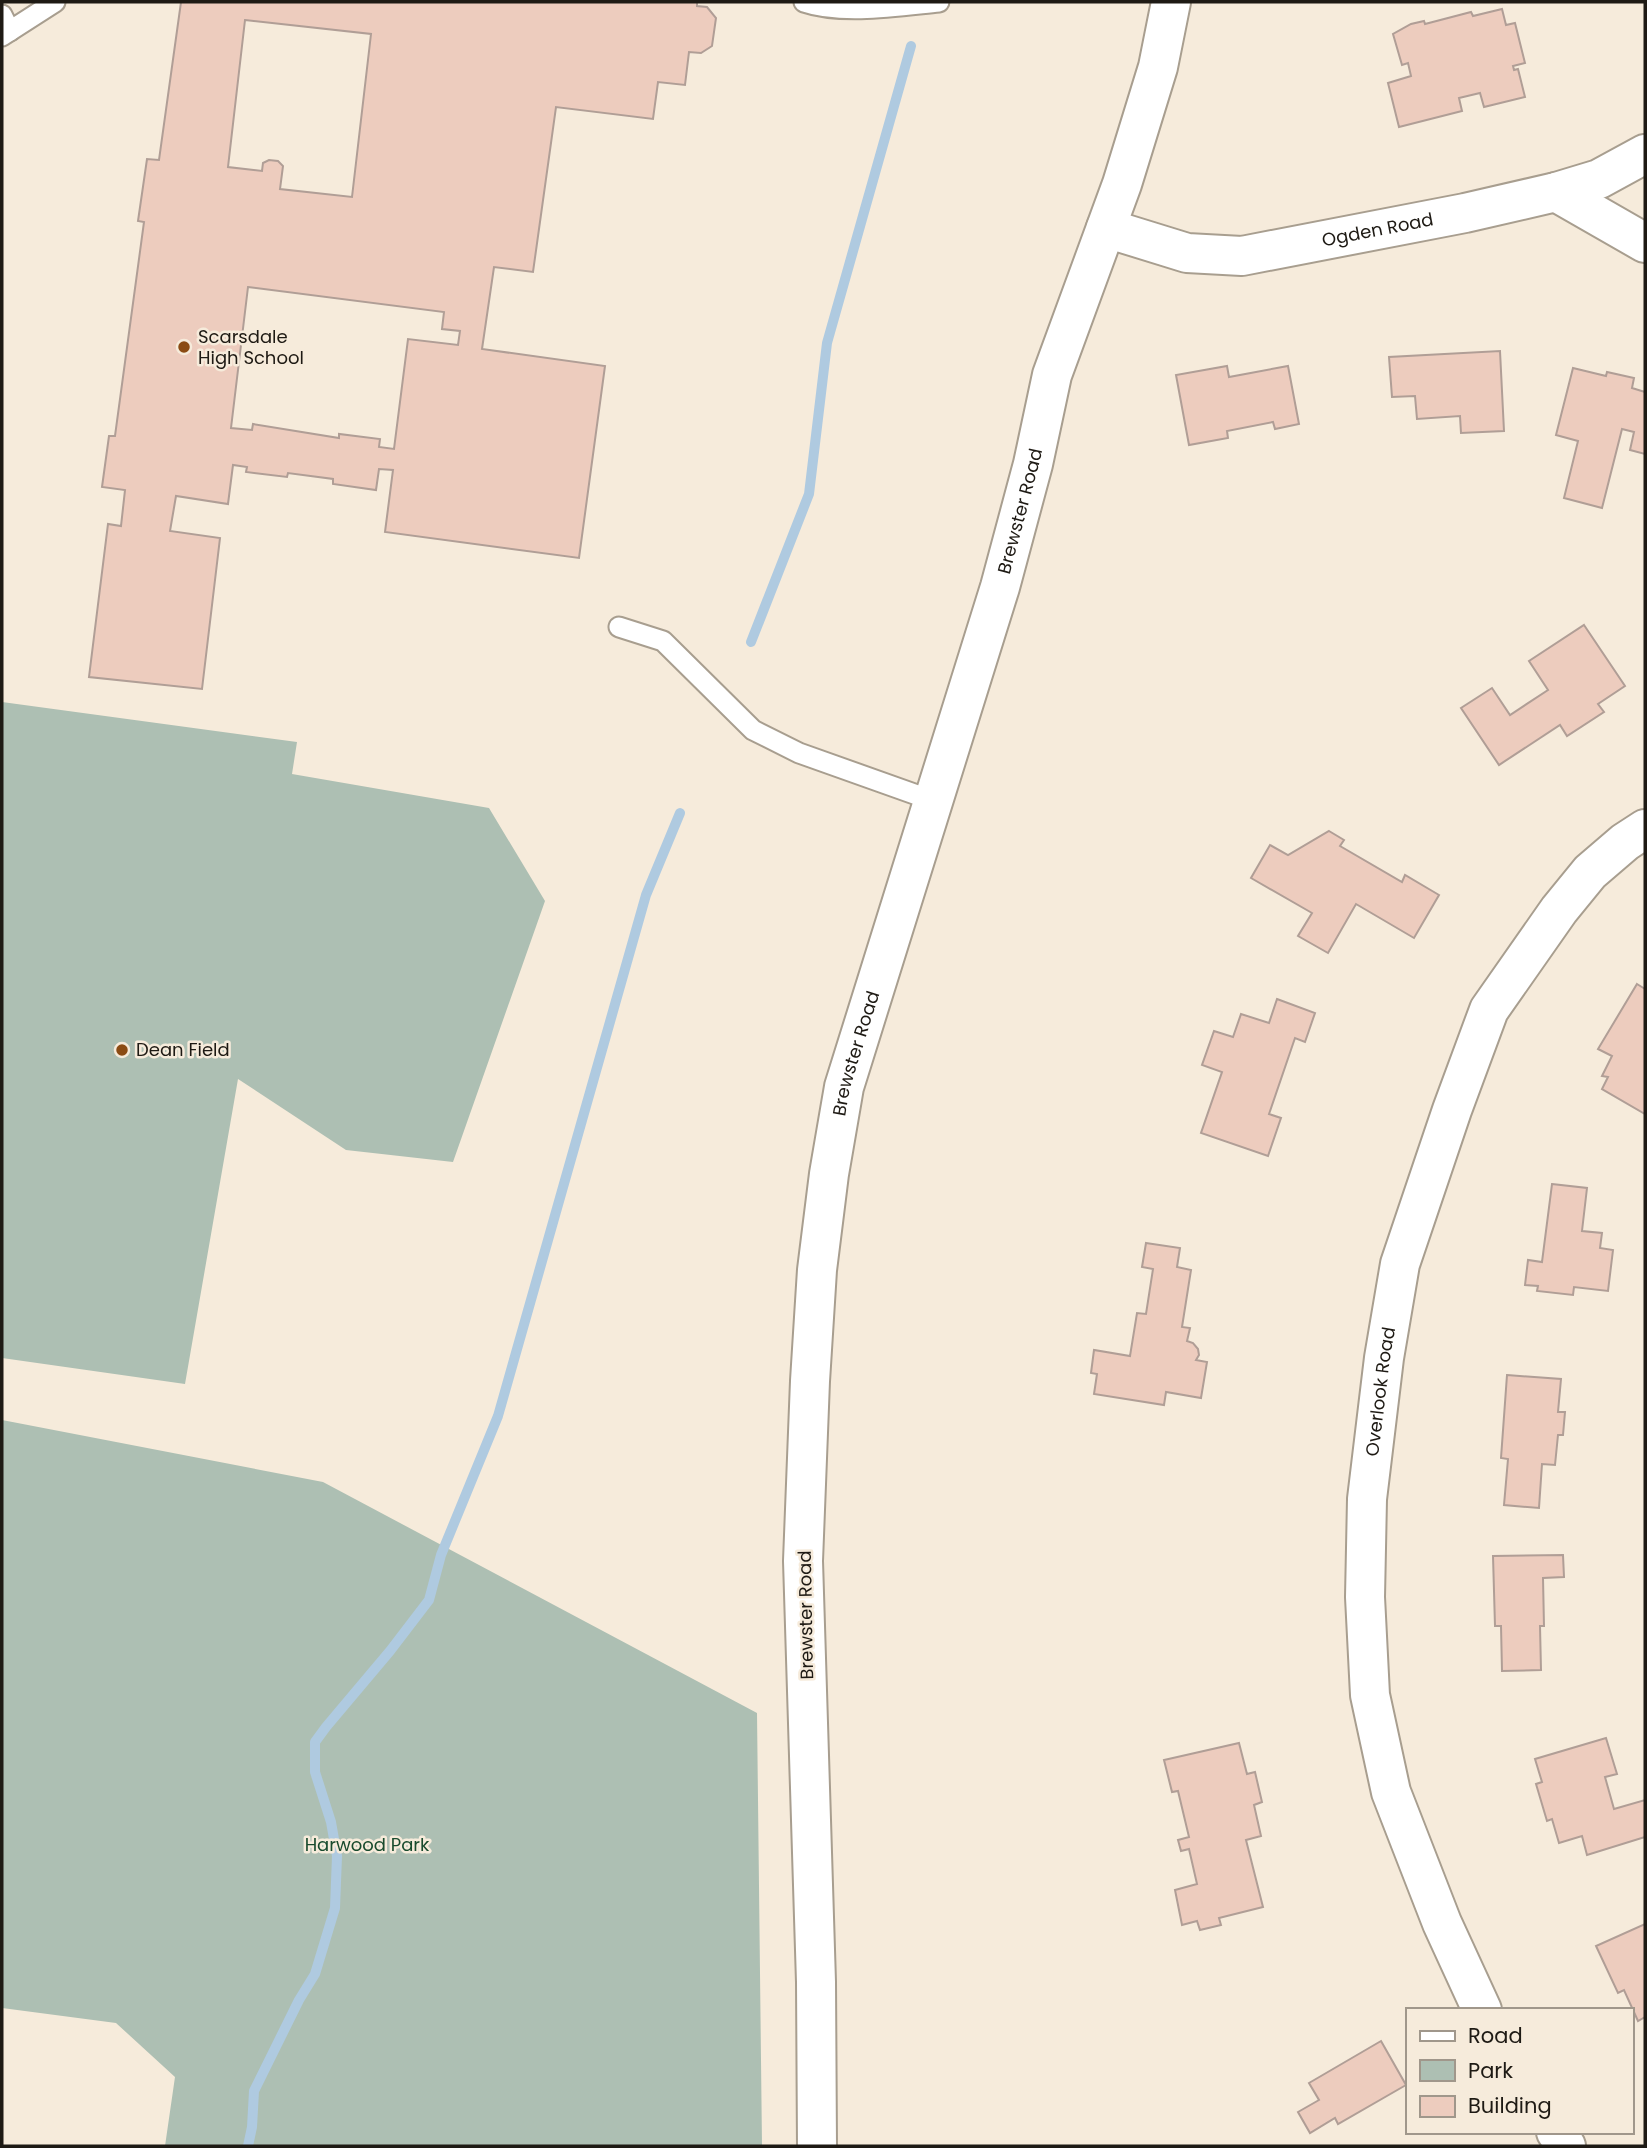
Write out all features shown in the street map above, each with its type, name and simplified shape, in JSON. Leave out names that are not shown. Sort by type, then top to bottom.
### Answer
[{"type":"street","name":"Brewster Road","points":[[817,2146],[816,1982],[803,1561],[817,1269],[829,1174],[844,1087],[1000,587],[1033,464],[1052,375],[1122,184],[1158,67],[1171,2]]},
{"type":"street","name":"Ogden Road","points":[[1106,228],[1188,253],[1242,256],[1465,213],[1556,192],[1599,179],[1645,153]]},
{"type":"street","points":[[1556,192],[1645,243]]},
{"type":"street","name":"Overlook Road","points":[[1481,2008],[1442,1923],[1391,1792],[1370,1695],[1365,1597],[1367,1499],[1384,1358],[1400,1264],[1489,1010],[1559,910],[1590,872],[1625,842],[1645,830]]},
{"type":"lane","points":[[4,27],[55,2]]},
{"type":"lane","points":[[804,2],[823,8],[939,2]]},
{"type":"lane","points":[[619,627],[663,642],[753,730],[799,753],[934,801]]},
{"type":"green space","name":"Dean Field","points":[[2,702],[297,742],[292,774],[489,808],[545,901],[453,1162],[346,1150],[238,1079],[185,1384],[2,1358]]},
{"type":"green space","name":"Harwood Park","points":[[2,1420],[323,1482],[757,1713],[762,2146],[165,2146],[175,2077],[116,2023],[2,2008]]},
{"type":"building","name":"Scarsdale High School","points":[[181,2],[697,2],[697,6],[707,7],[716,18],[712,46],[701,53],[689,52],[685,85],[658,82],[653,119],[556,107],[533,272],[494,267],[482,349],[605,366],[579,558],[385,532],[393,470],[379,469],[376,490],[333,484],[333,479],[288,473],[287,477],[246,472],[247,467],[233,465],[228,504],[176,496],[170,531],[220,538],[202,689],[89,677],[108,524],[121,526],[125,490],[102,487],[109,436],[115,436],[144,222],[138,221],[147,159],[159,160]],"holes":[[[245,20],[371,34],[352,197],[280,189],[283,166],[278,161],[269,160],[263,163],[262,171],[228,167]],[[248,287],[444,312],[442,329],[460,331],[458,345],[408,339],[394,449],[379,447],[380,439],[339,434],[339,438],[253,424],[252,430],[231,428]]]},
{"type":"building","points":[[1502,9],[1506,25],[1515,23],[1525,63],[1513,66],[1514,70],[1518,69],[1525,97],[1484,107],[1480,93],[1459,98],[1462,111],[1399,127],[1388,83],[1411,76],[1408,63],[1402,65],[1393,34],[1411,24],[1424,21],[1425,24],[1471,12],[1473,16]]},
{"type":"building","points":[[1500,351],[1504,431],[1461,433],[1460,416],[1417,419],[1415,396],[1392,397],[1389,357]]},
{"type":"building","points":[[1227,366],[1229,377],[1288,366],[1299,424],[1275,429],[1273,422],[1227,431],[1228,438],[1189,445],[1176,375]]},
{"type":"building","points":[[1573,368],[1606,376],[1607,372],[1634,378],[1632,388],[1645,392],[1645,454],[1630,450],[1634,432],[1622,429],[1602,508],[1564,498],[1578,441],[1556,435]]},
{"type":"building","points":[[1584,625],[1625,686],[1598,704],[1604,712],[1567,736],[1560,725],[1499,765],[1461,708],[1492,688],[1510,715],[1548,690],[1529,661]]},
{"type":"building","points":[[1329,831],[1344,840],[1340,846],[1402,882],[1405,875],[1439,895],[1414,938],[1356,904],[1328,953],[1298,936],[1312,913],[1251,878],[1270,845],[1288,855]]},
{"type":"building","points":[[1637,984],[1645,989],[1645,1114],[1602,1089],[1608,1077],[1602,1076],[1612,1056],[1598,1049]]},
{"type":"building","points":[[1277,999],[1315,1013],[1305,1042],[1295,1038],[1269,1114],[1281,1118],[1268,1156],[1201,1133],[1222,1072],[1202,1065],[1214,1031],[1233,1037],[1241,1014],[1269,1023]]},
{"type":"building","points":[[1552,1184],[1587,1188],[1582,1231],[1602,1233],[1600,1248],[1613,1250],[1608,1291],[1574,1287],[1573,1295],[1537,1291],[1538,1286],[1525,1285],[1528,1260],[1542,1262]]},
{"type":"building","points":[[1146,1243],[1180,1248],[1177,1267],[1191,1270],[1182,1327],[1190,1328],[1187,1341],[1198,1349],[1196,1360],[1207,1362],[1201,1398],[1166,1392],[1164,1405],[1094,1394],[1097,1374],[1091,1373],[1094,1350],[1130,1356],[1137,1313],[1146,1314],[1153,1269],[1142,1267]]},
{"type":"building","points":[[1507,1375],[1561,1379],[1558,1412],[1565,1412],[1563,1435],[1558,1435],[1555,1465],[1542,1464],[1539,1508],[1504,1505],[1508,1459],[1501,1458]]},
{"type":"building","points":[[1563,1555],[1564,1577],[1543,1578],[1541,1670],[1502,1671],[1501,1626],[1495,1626],[1493,1556]]},
{"type":"building","points":[[1606,1738],[1617,1774],[1605,1777],[1614,1809],[1645,1800],[1645,1837],[1587,1855],[1582,1836],[1559,1843],[1552,1819],[1547,1821],[1536,1784],[1542,1782],[1535,1759]]},
{"type":"building","points":[[1239,1743],[1247,1774],[1255,1772],[1262,1802],[1254,1805],[1261,1836],[1246,1840],[1263,1907],[1219,1918],[1221,1925],[1200,1930],[1197,1921],[1182,1925],[1175,1890],[1197,1884],[1189,1849],[1181,1851],[1178,1840],[1189,1837],[1178,1791],[1172,1792],[1164,1760]]},
{"type":"building","points":[[1645,1924],[1645,2017],[1638,2021],[1624,1990],[1618,1993],[1596,1946]]},
{"type":"building","points":[[1381,2041],[1406,2085],[1338,2124],[1335,2118],[1310,2133],[1298,2112],[1319,2100],[1309,2083]]},
{"type":"waterway","points":[[751,642],[809,494],[827,343],[911,46]]},
{"type":"waterway","points":[[248,2146],[254,2091],[299,2000],[315,1974],[335,1908],[337,1856],[331,1822],[315,1772],[315,1742],[429,1600],[441,1555],[498,1416],[646,895],[680,813]]},
{"type":"place","name":"Scarsdale High School","points":[[184,347]]},
{"type":"place","name":"Dean Field","points":[[122,1050]]}]
